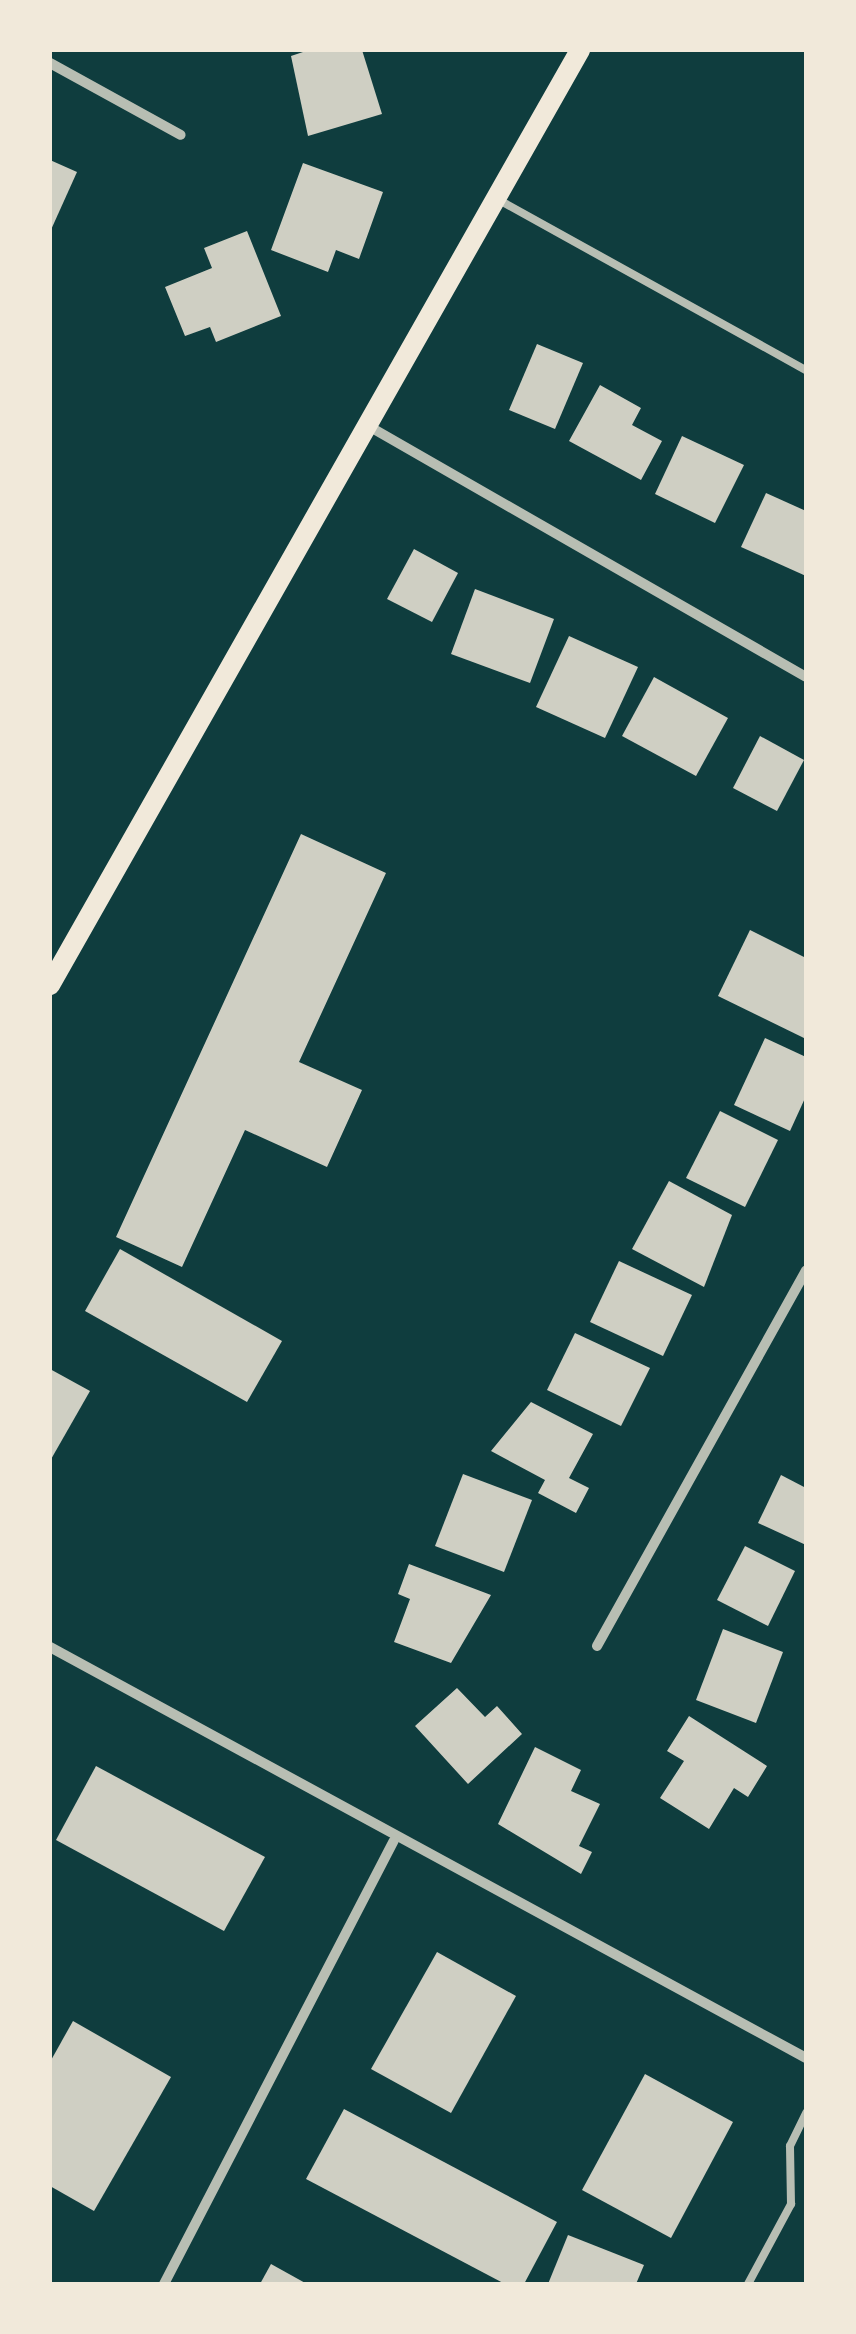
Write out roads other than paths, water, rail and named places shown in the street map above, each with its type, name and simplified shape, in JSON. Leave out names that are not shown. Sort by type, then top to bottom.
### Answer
[{"type":"main road","points":[[50,985],[364,423],[580,50]]},
{"type":"street","points":[[50,63],[181,135]]},
{"type":"street","points":[[364,423],[806,676]]},
{"type":"street","points":[[597,1646],[806,1270]]},
{"type":"street","points":[[50,1647],[394,1841],[806,2058]]},
{"type":"street","points":[[164,2284],[394,1841]]},
{"type":"lane","points":[[495,198],[806,370]]},
{"type":"lane","points":[[748,2284],[791,2204],[790,2146],[806,2113]]}]
